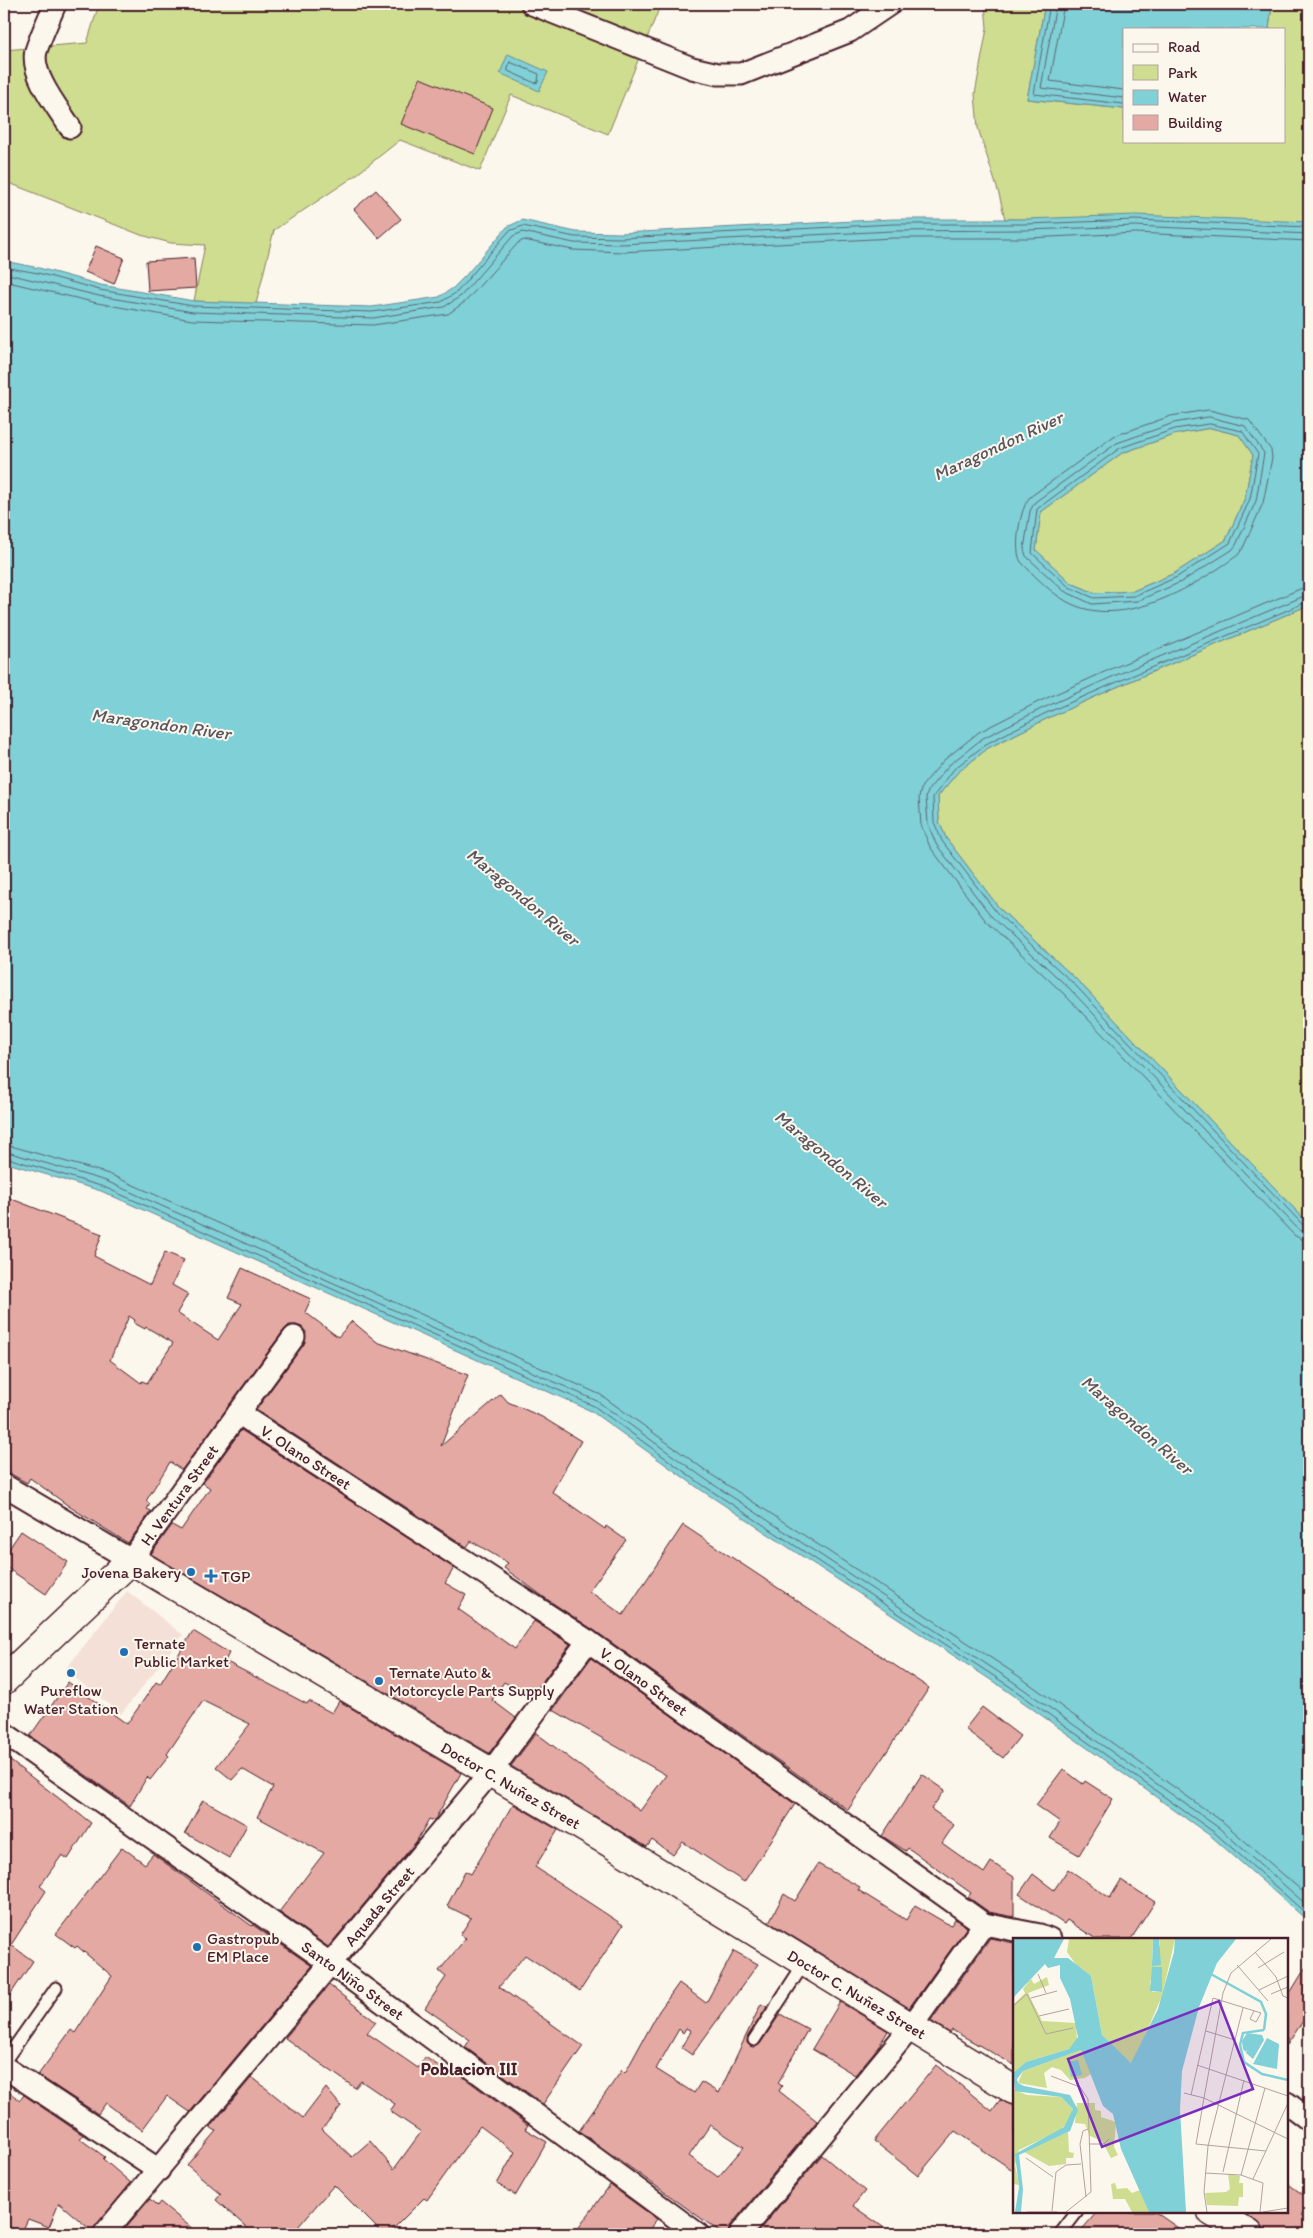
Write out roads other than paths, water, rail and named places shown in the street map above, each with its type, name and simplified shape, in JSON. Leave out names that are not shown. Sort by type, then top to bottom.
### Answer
[{"type":"main road","name":"H. Ventura Street","points":[[4,1680],[131,1560]]},
{"type":"main road","name":"Doctor C. Nuñez Street","points":[[131,1560],[607,1841],[1013,2089]]},
{"type":"main road","points":[[1214,2213],[1249,2234]]},
{"type":"street","points":[[55,4],[36,52],[35,61],[37,73],[70,127]]},
{"type":"street","points":[[532,4],[692,68],[718,74],[741,74],[850,31],[890,4]]},
{"type":"street","name":"H. Ventura Street","points":[[131,1560],[294,1337]]},
{"type":"street","name":"V. Olano Street","points":[[238,1413],[588,1641],[984,1924],[1048,1938]]},
{"type":"street","name":"Doctor C. Nuñez Street","points":[[4,1485],[131,1560]]},
{"type":"street","name":"Aquada Street","points":[[104,2234],[490,1773],[588,1641]]},
{"type":"street","name":"Santo Niño Street","points":[[4,1733],[331,1964],[698,2234]]},
{"type":"street","points":[[740,2234],[911,2028],[984,1924]]},
{"type":"street","points":[[4,2067],[159,2170]]},
{"type":"street","points":[[1288,2104],[1309,2120]]},
{"type":"lane","points":[[754,2040],[805,1962]]},
{"type":"lane","points":[[4,2062],[56,1988]]},
{"type":"lane","points":[[1060,2234],[1076,2213]]},
{"type":"water","points":[[1045,4],[1272,4],[1269,28],[1123,28],[1123,109],[1027,99]]},
{"type":"water","points":[[508,54],[548,72],[539,91],[500,73]]},
{"type":"water","name":"Maragondon River","points":[[1135,215],[1309,222],[1309,605],[1119,686],[988,748],[957,773],[938,796],[939,821],[946,838],[1000,909],[1077,980],[1309,1224],[1309,1922],[1212,1837],[1006,1690],[701,1490],[591,1411],[101,1191],[4,1162],[4,261],[39,268],[101,285],[194,301],[372,307],[439,297],[453,288],[466,275],[507,227],[522,220],[576,232],[621,233],[893,219],[1027,219]],"holes":[[[1211,428],[1239,435],[1253,455],[1245,498],[1226,540],[1175,573],[1133,591],[1095,593],[1071,583],[1036,550],[1041,512],[1122,453],[1177,434]]]},
{"type":"place","name":"Jovena Bakery","points":[[191,1572]]},
{"type":"place","name":"TGP","points":[[211,1576]]},
{"type":"place","name":"Ternate Public Market","points":[[124,1652]]},
{"type":"place","name":"Pureflow Water Station","points":[[71,1673]]},
{"type":"place","name":"Ternate Auto & Motorcycle Parts Supply","points":[[379,1681]]},
{"type":"place","name":"Gastropub EM Place","points":[[197,1947]]},
{"type":"district","name":"Poblacion III","points":[[469,2069]]}]
